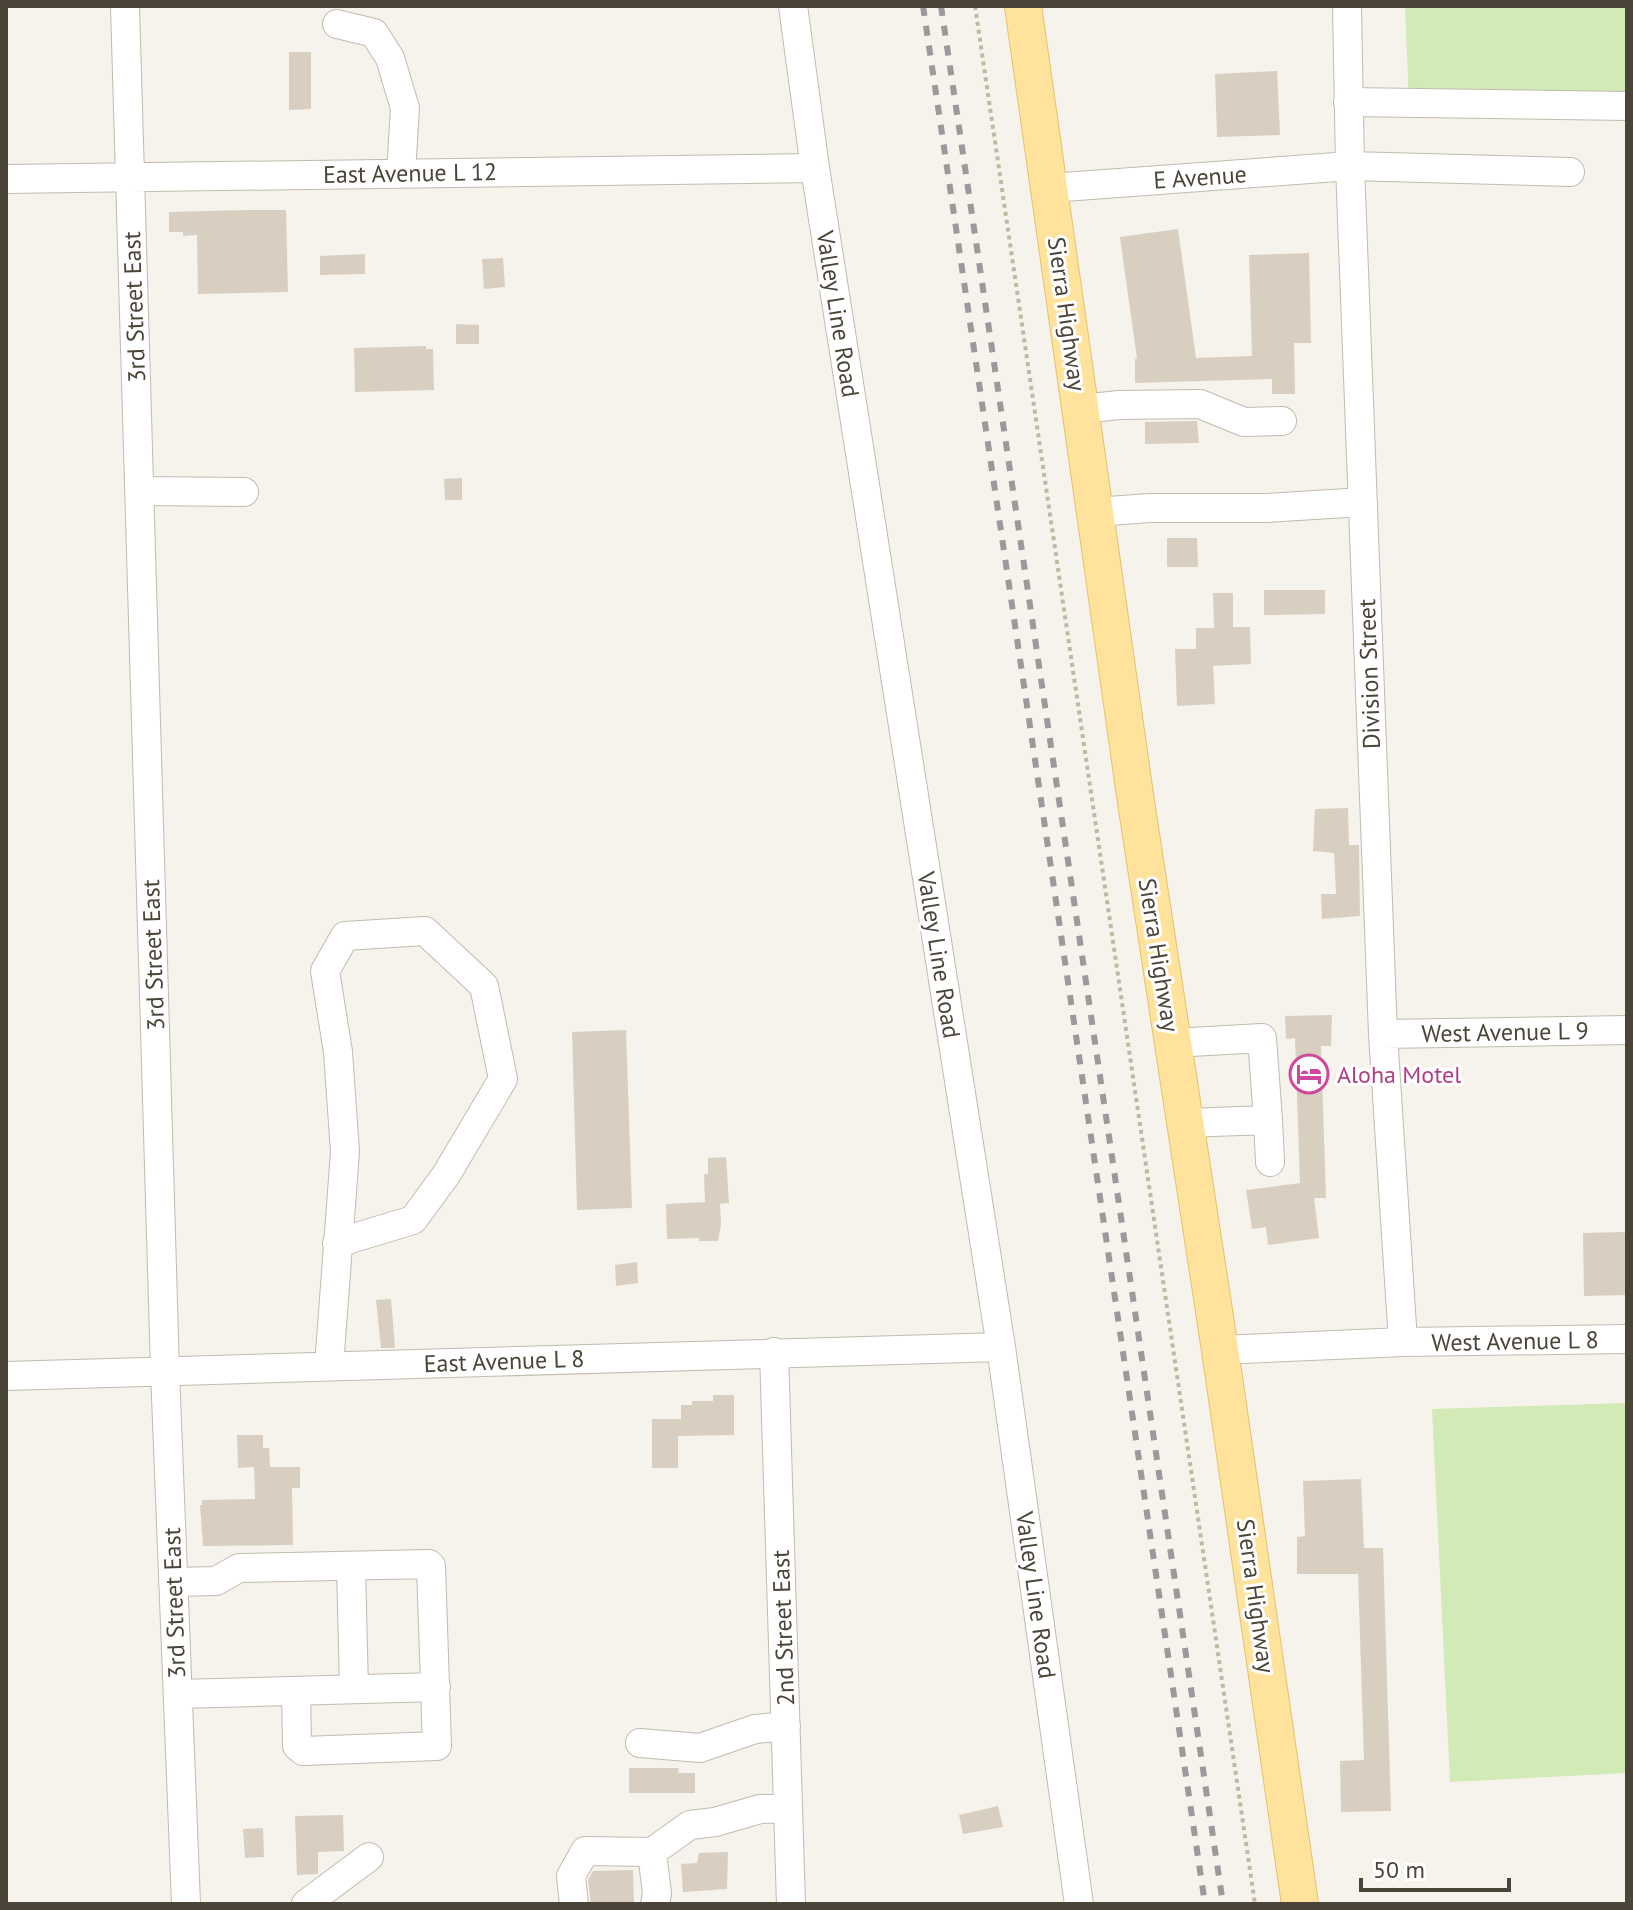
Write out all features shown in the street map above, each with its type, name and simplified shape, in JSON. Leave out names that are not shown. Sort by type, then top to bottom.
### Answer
[{"type":"main road","name":"Sierra Highway","points":[[1023,6],[1300,1904]]},
{"type":"street","name":"3rd Street East","points":[[125,6],[165,1371],[186,1904]]},
{"type":"street","name":"Valley Line Road","points":[[793,6],[815,168],[1001,1347],[1079,1904]]},
{"type":"street","name":"Division Street","points":[[1347,6],[1350,166],[1383,1034],[1403,1342]]},
{"type":"street","points":[[337,24],[374,33],[390,58],[405,108],[401,173]]},
{"type":"street","points":[[1348,102],[1627,106]]},
{"type":"street","name":"E Avenue","points":[[1050,188],[1350,166],[1570,172]]},
{"type":"street","name":"East Avenue L 12","points":[[6,179],[815,168]]},
{"type":"street","points":[[1081,409],[1119,405],[1200,404],[1244,422],[1282,421]]},
{"type":"street","points":[[139,491],[244,492]]},
{"type":"street","points":[[1095,512],[1363,502]]},
{"type":"street","points":[[329,1366],[337,1243],[345,1152],[338,1052],[325,971],[345,936],[425,931],[484,986],[503,1079],[446,1175],[413,1220],[337,1243]]},
{"type":"street","name":"West Avenue L 9","points":[[1383,1034],[1627,1030]]},
{"type":"street","points":[[1173,1043],[1262,1038],[1270,1162]]},
{"type":"street","points":[[1185,1123],[1268,1120]]},
{"type":"street","name":"West Avenue L 8","points":[[1403,1342],[1627,1339]]},
{"type":"street","points":[[1220,1350],[1403,1342]]},
{"type":"street","name":"East Avenue L 8","points":[[6,1376],[1001,1347]]},
{"type":"street","name":"2nd Street East","points":[[774,1352],[791,1904]]},
{"type":"street","points":[[351,1566],[354,1689]]},
{"type":"street","points":[[173,1582],[216,1581],[239,1568],[431,1566],[438,1742],[434,1747],[303,1751],[297,1746],[296,1691]]},
{"type":"street","points":[[178,1694],[436,1687]]},
{"type":"street","points":[[640,1743],[700,1748],[755,1729],[786,1726]]},
{"type":"street","points":[[574,1904],[571,1876],[585,1851],[652,1852],[690,1825],[715,1822],[760,1809],[788,1808]]},
{"type":"street","points":[[652,1852],[657,1894],[655,1904]]},
{"type":"street","points":[[306,1904],[369,1857]]},
{"type":"path","points":[[975,6],[1255,1904]]},
{"type":"green space","points":[[1405,6],[1627,6],[1627,91],[1409,105]]},
{"type":"green space","points":[[1627,1403],[1627,1773],[1450,1782],[1432,1409]]},
{"type":"building","points":[[289,52],[311,52],[311,109],[289,110]]},
{"type":"building","points":[[1277,71],[1280,135],[1217,137],[1215,74]]},
{"type":"building","points":[[286,210],[288,292],[198,294],[197,235],[183,236],[183,232],[169,232],[169,212]]},
{"type":"building","points":[[1178,229],[1196,358],[1252,356],[1249,255],[1309,253],[1311,343],[1294,343],[1295,394],[1272,394],[1272,379],[1135,383],[1137,359],[1120,237]]},
{"type":"building","points":[[365,254],[365,274],[320,275],[320,256]]},
{"type":"building","points":[[503,258],[505,287],[484,289],[482,259]]},
{"type":"building","points":[[456,324],[479,325],[479,344],[456,344]]},
{"type":"building","points":[[426,346],[426,349],[433,349],[434,390],[355,392],[354,348]]},
{"type":"building","points":[[1197,421],[1199,443],[1145,444],[1145,422]]},
{"type":"building","points":[[462,478],[462,500],[445,500],[444,479]]},
{"type":"building","points":[[1167,538],[1197,538],[1198,567],[1167,567]]},
{"type":"building","points":[[1264,590],[1325,590],[1325,614],[1264,615]]},
{"type":"building","points":[[1213,593],[1233,593],[1233,627],[1250,627],[1251,664],[1213,666],[1215,704],[1177,706],[1175,649],[1196,649],[1196,628],[1214,628]]},
{"type":"building","points":[[1348,808],[1349,845],[1359,845],[1360,916],[1322,919],[1321,894],[1336,894],[1334,853],[1313,851],[1315,809]]},
{"type":"building","points":[[1332,1015],[1331,1046],[1321,1046],[1326,1198],[1314,1198],[1319,1238],[1268,1245],[1266,1227],[1252,1229],[1246,1190],[1300,1183],[1295,1038],[1286,1039],[1285,1016]]},
{"type":"building","points":[[626,1030],[632,1208],[577,1210],[572,1032]]},
{"type":"building","points":[[726,1157],[729,1203],[720,1204],[718,1241],[667,1239],[666,1204],[705,1202],[704,1174],[708,1174],[708,1158]]},
{"type":"building","points":[[1583,1233],[1627,1234],[1627,1295],[1584,1296]]},
{"type":"building","points":[[637,1262],[638,1283],[616,1286],[615,1265]]},
{"type":"building","points":[[391,1299],[395,1348],[381,1348],[376,1300]]},
{"type":"building","points":[[713,1395],[734,1395],[734,1435],[678,1436],[678,1468],[652,1468],[652,1419],[681,1419],[681,1405],[692,1405],[692,1401],[713,1401]]},
{"type":"building","points":[[237,1435],[263,1435],[263,1448],[269,1448],[270,1467],[300,1467],[300,1488],[292,1488],[293,1545],[203,1546],[202,1500],[255,1499],[254,1467],[238,1468]]},
{"type":"building","points":[[1361,1479],[1364,1548],[1383,1548],[1391,1811],[1341,1812],[1340,1761],[1364,1760],[1358,1574],[1297,1574],[1297,1537],[1305,1536],[1303,1481]]},
{"type":"building","points":[[629,1768],[679,1768],[678,1773],[695,1773],[695,1793],[629,1793]]},
{"type":"building","points":[[998,1806],[1003,1827],[963,1834],[959,1815]]},
{"type":"building","points":[[343,1815],[344,1851],[318,1852],[318,1874],[297,1875],[295,1816]]},
{"type":"building","points":[[263,1828],[264,1857],[245,1858],[243,1829]]},
{"type":"building","points":[[728,1852],[727,1889],[683,1892],[681,1864],[697,1863],[699,1853]]},
{"type":"building","points":[[633,1870],[634,1904],[591,1904],[588,1880],[593,1871]]},
{"type":"railway","points":[[923,6],[1205,1904]]},
{"type":"railway","points":[[941,6],[1223,1904]]},
{"type":"place","name":"Aloha Motel","points":[[1309,1074]]}]
